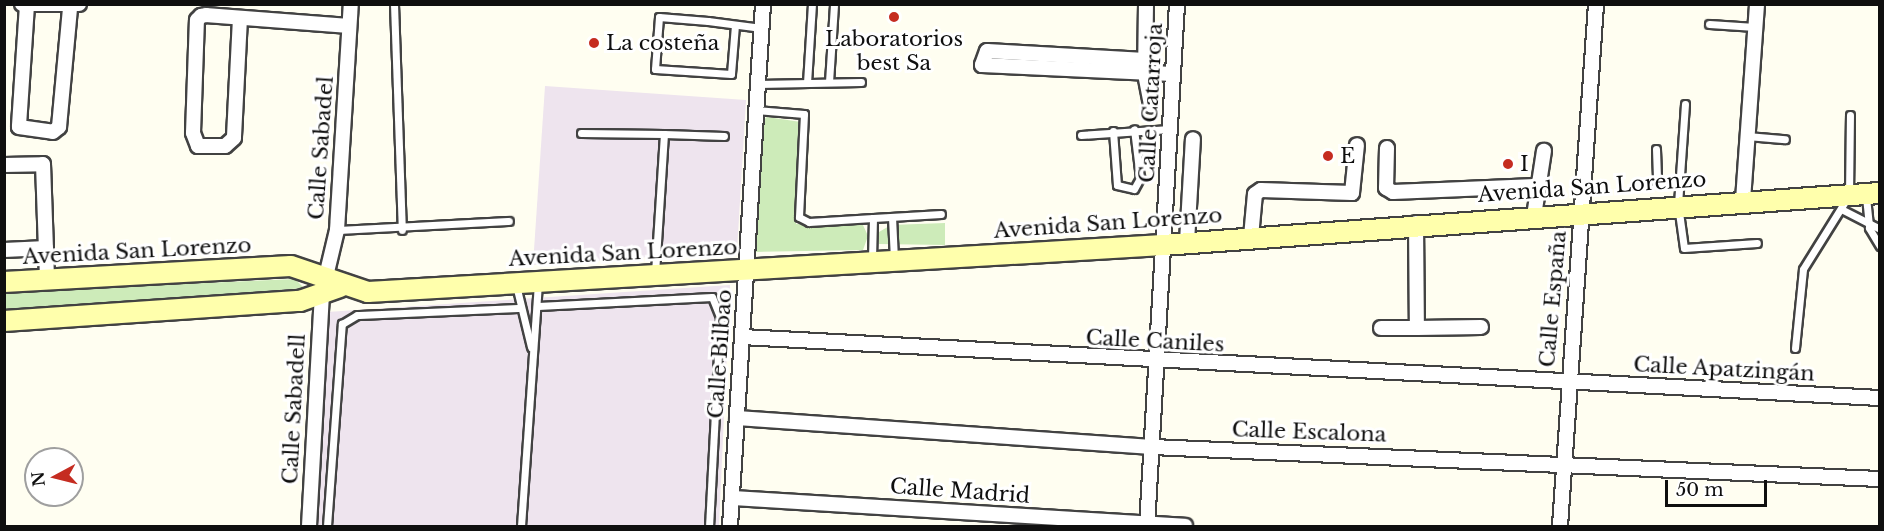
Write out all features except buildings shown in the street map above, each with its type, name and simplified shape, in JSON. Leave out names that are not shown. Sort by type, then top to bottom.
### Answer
[{"type":"main road","name":"Avenida San Lorenzo","points":[[4,282],[291,266],[329,287],[368,292],[655,273],[894,262],[1163,245],[1743,200],[1859,198]]},
{"type":"main road","name":"Avenida San Lorenzo","points":[[4,321],[300,301],[329,287]]},
{"type":"street","points":[[22,4],[74,6],[59,127],[53,132],[19,127],[27,5]]},
{"type":"street","name":"Calle Sabadel","points":[[329,287],[337,230],[351,4]]},
{"type":"street","name":"Calle Bilbao","points":[[730,526],[763,4]]},
{"type":"street","points":[[1146,4],[1145,67],[1150,105]]},
{"type":"street","name":"Calle Catarroja","points":[[1147,525],[1177,4]]},
{"type":"street","name":"Calle España","points":[[1560,526],[1567,382],[1582,212],[1596,4]]},
{"type":"street","points":[[1743,200],[1757,4]]},
{"type":"street","points":[[240,18],[234,138],[225,146],[198,146],[193,133],[197,20],[206,15],[349,26]]},
{"type":"street","points":[[1145,67],[990,69],[982,64],[982,53],[1145,67],[1173,74]]},
{"type":"street","points":[[1187,242],[1193,139]]},
{"type":"street","points":[[1251,237],[1255,194],[1261,190],[1352,193],[1357,145]]},
{"type":"street","points":[[1387,148],[1386,188],[1393,192],[1535,186]]},
{"type":"street","points":[[1534,216],[1535,186],[1544,151]]},
{"type":"street","points":[[4,165],[43,164],[48,279]]},
{"type":"street","points":[[1416,224],[1417,328]]},
{"type":"street","points":[[4,250],[46,248]]},
{"type":"street","name":"Calle Sabadell","points":[[309,526],[329,287]]},
{"type":"street","points":[[1381,328],[1481,327]]},
{"type":"street","name":"Calle Caniles","points":[[742,337],[1156,363],[1567,382]]},
{"type":"street","name":"Calle Apatzingán","points":[[1567,382],[1880,398]]},
{"type":"street","name":"Calle Escalona","points":[[737,418],[1152,447],[1563,463],[1880,479]]},
{"type":"street","name":"Calle Madrid","points":[[732,498],[1185,526]]},
{"type":"lane","points":[[394,4],[402,230]]},
{"type":"lane","points":[[807,83],[812,4]]},
{"type":"lane","points":[[829,82],[834,4]]},
{"type":"lane","points":[[735,25],[731,74],[655,69],[658,17],[735,25],[762,28]]},
{"type":"lane","points":[[1708,24],[1755,27]]},
{"type":"lane","points":[[758,84],[861,82]]},
{"type":"lane","points":[[1685,104],[1678,205],[1684,248],[1757,243]]},
{"type":"lane","points":[[756,110],[804,114],[801,221],[941,214]]},
{"type":"lane","points":[[1850,115],[1859,198],[1869,228],[1880,246]]},
{"type":"lane","points":[[1081,135],[1134,129],[1170,129]]},
{"type":"lane","points":[[1113,131],[1117,185],[1134,189],[1140,178],[1134,129]]},
{"type":"lane","points":[[581,133],[724,136]]},
{"type":"lane","points":[[655,273],[664,134]]},
{"type":"lane","points":[[1747,136],[1785,139]]},
{"type":"lane","points":[[1656,149],[1657,181],[1681,182]]},
{"type":"lane","points":[[1859,198],[1869,228]]},
{"type":"lane","points":[[1795,348],[1803,269],[1859,198]]},
{"type":"lane","points":[[892,217],[894,262]]},
{"type":"lane","points":[[872,263],[873,218]]},
{"type":"lane","points":[[337,230],[402,230],[510,221]]},
{"type":"lane","points":[[1869,228],[1880,229]]},
{"type":"lane","points":[[521,526],[531,348],[538,306],[537,281]]},
{"type":"lane","points":[[516,282],[520,308],[531,348]]},
{"type":"lane","points":[[538,306],[712,297],[720,317],[710,526]]},
{"type":"lane","points":[[327,526],[342,324],[357,315],[520,308]]},
{"type":"shaded area","points":[[545,86],[746,100],[737,251],[533,265]]},
{"type":"shaded area","points":[[730,285],[719,526],[315,526],[327,312]]},
{"type":"green space","points":[[767,117],[801,122],[796,224],[863,225],[868,236],[863,250],[755,252],[762,121]]},
{"type":"green space","points":[[945,223],[945,245],[879,244],[879,232],[891,225]]},
{"type":"green space","points":[[295,279],[304,288],[5,312],[4,292]]},
{"type":"place","name":"Laboratorios best Sa","points":[[894,17]]},
{"type":"place","name":"La costeña","points":[[594,43]]},
{"type":"place","name":"E","points":[[1328,156]]},
{"type":"place","name":"I","points":[[1508,164]]}]
